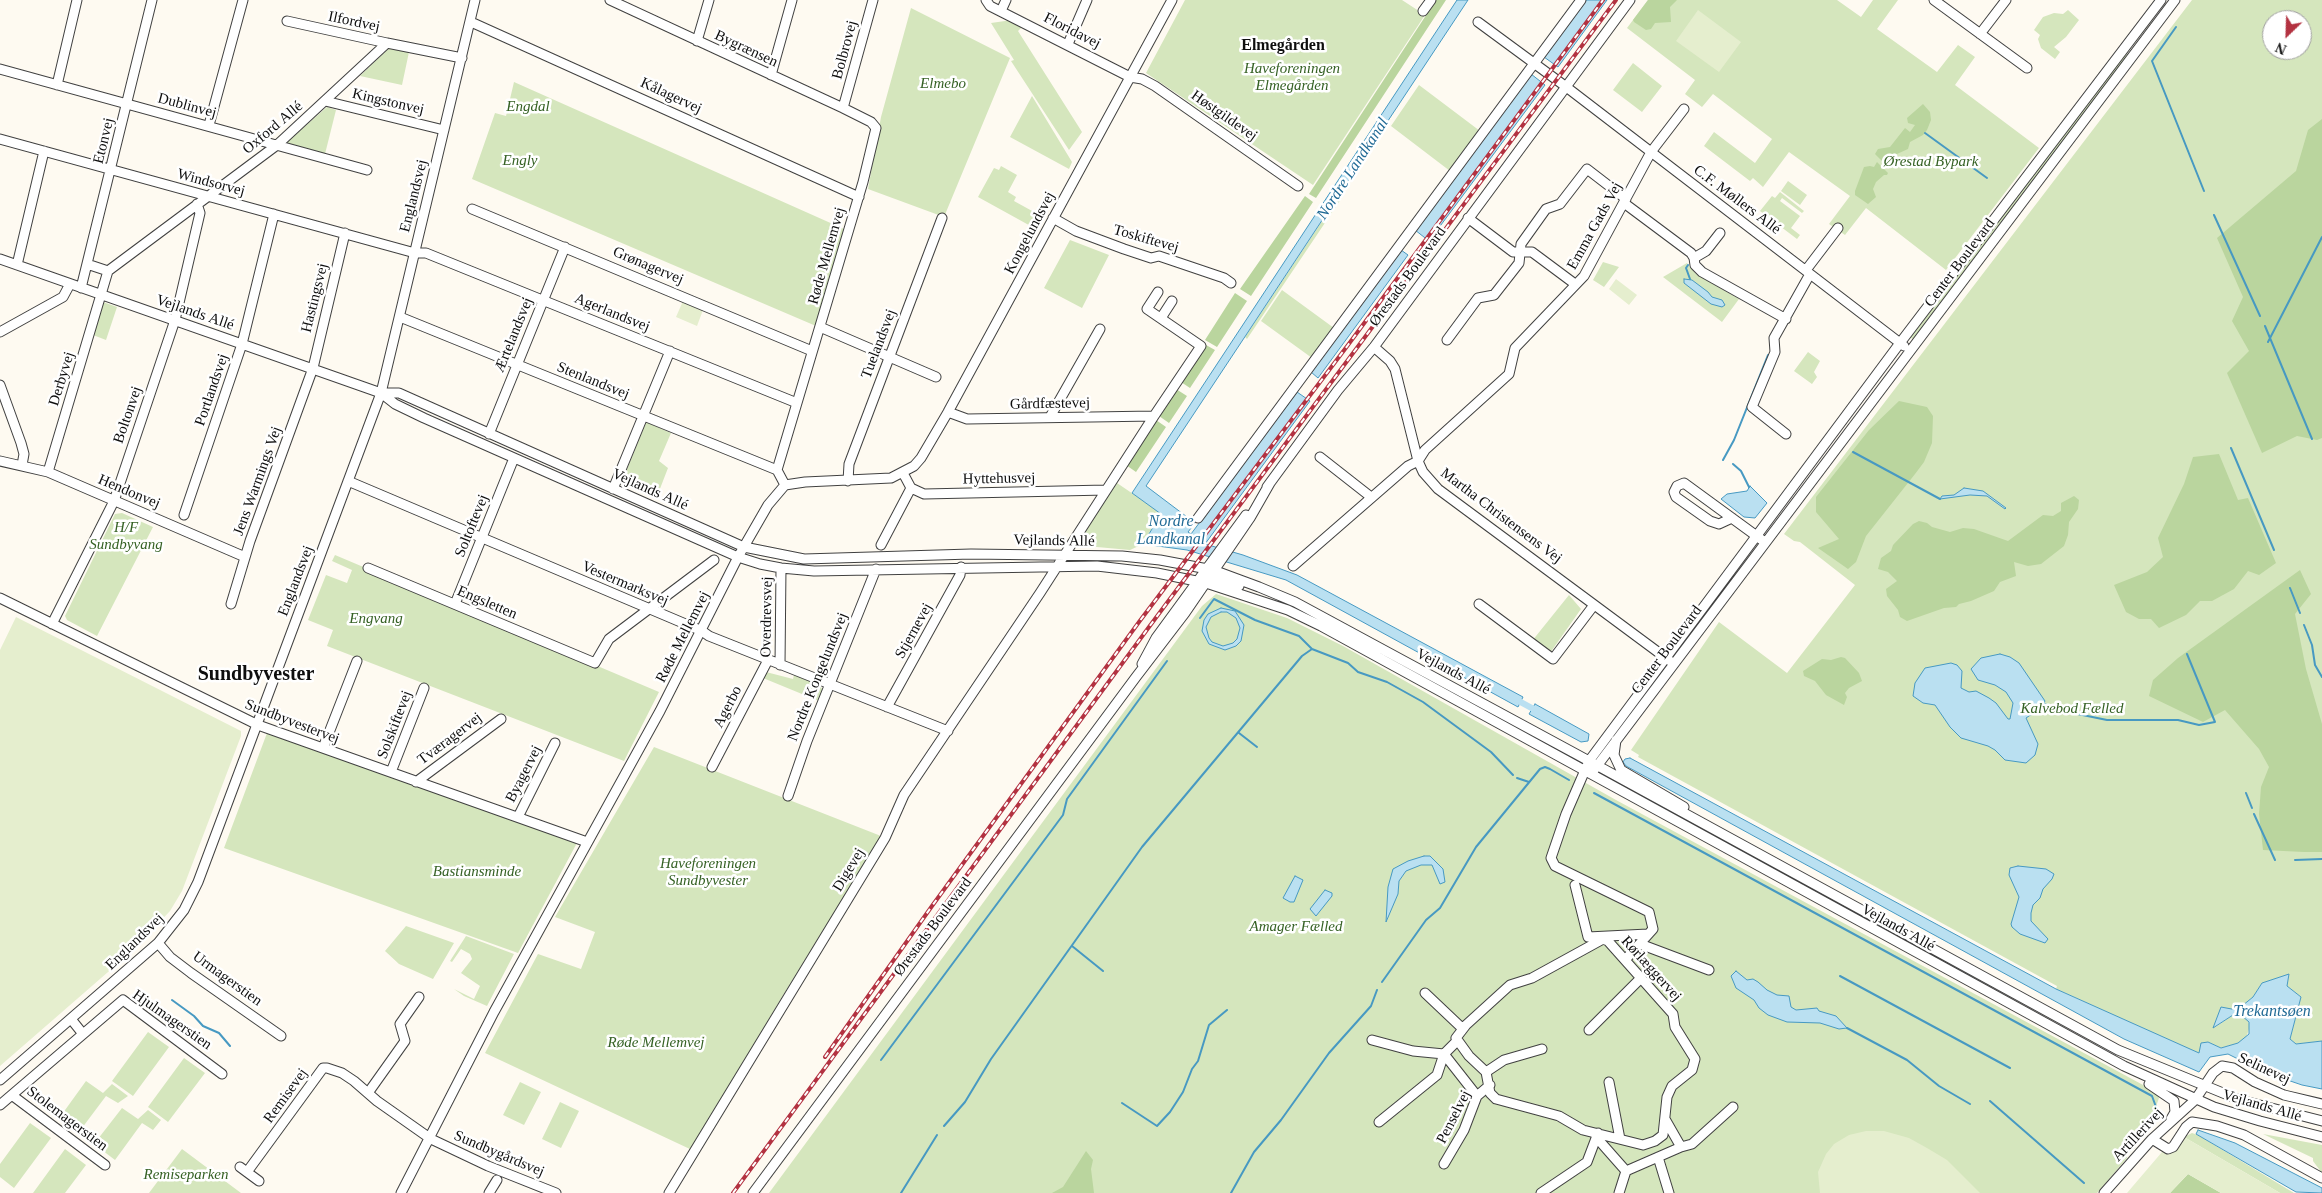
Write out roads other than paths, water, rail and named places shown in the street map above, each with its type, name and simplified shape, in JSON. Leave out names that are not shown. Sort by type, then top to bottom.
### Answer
[{"type":"street","points":[[57,85],[77,0]]},
{"type":"street","name":"Etonvej","points":[[81,288],[152,0]]},
{"type":"street","points":[[209,125],[243,0]]},
{"type":"street","name":"Englandsvej","points":[[0,1080],[158,943],[184,910],[198,882],[381,393],[477,0]]},
{"type":"street","name":"Bygrænsen","points":[[610,0],[871,122]]},
{"type":"street","points":[[697,41],[709,0]]},
{"type":"street","points":[[771,75],[792,0]]},
{"type":"street","name":"Bolbrovej","points":[[843,108],[873,0]]},
{"type":"street","name":"Floridavej","points":[[986,0],[990,6],[1130,76]]},
{"type":"street","points":[[1001,11],[1006,0]]},
{"type":"street","points":[[1068,44],[1087,0]]},
{"type":"street","name":"Kongelundsvej","points":[[903,473],[914,466],[927,451],[1172,0]]},
{"type":"street","points":[[1423,12],[1431,0]]},
{"type":"street","points":[[1198,518],[1580,0]]},
{"type":"street","name":"Ørestads Boulevard","points":[[753,1193],[1159,648],[1216,560],[1250,518],[1270,483],[1338,390],[1374,347],[1630,0]]},
{"type":"street","points":[[1934,0],[2027,68]]},
{"type":"street","points":[[1980,34],[2006,0]]},
{"type":"street","name":"Center Boulevard","points":[[1589,768],[1616,739],[1674,664],[2166,12],[2172,1]]},
{"type":"street","points":[[2156,2],[2166,12]]},
{"type":"street","name":"Center Boulevard","points":[[1589,768],[1665,658],[2156,2]]},
{"type":"street","name":"Ilfordvej","points":[[287,21],[387,43]]},
{"type":"street","name":"Kålagervej","points":[[471,22],[858,197]]},
{"type":"street","points":[[1478,22],[1531,66],[1565,86]]},
{"type":"street","points":[[387,43],[462,58]]},
{"type":"street","name":"Oxford Allé","points":[[108,271],[276,145],[387,43]]},
{"type":"street","name":"Dublinvej","points":[[0,69],[367,170]]},
{"type":"street","name":"Høstgildevej","points":[[1130,76],[1142,78],[1155,86],[1298,186]]},
{"type":"street","name":"C.F. Møllers Allé","points":[[1565,86],[1910,350]]},
{"type":"street","name":"Kingstonvej","points":[[325,102],[444,130]]},
{"type":"street","points":[[1651,152],[1684,109]]},
{"type":"street","name":"Røde Mellemvej","points":[[777,470],[876,134],[876,128],[871,122]]},
{"type":"street","name":"Windsorvej","points":[[0,139],[415,253]]},
{"type":"street","points":[[16,265],[44,151]]},
{"type":"street","name":"Emma Gads Vej","points":[[1293,566],[1371,497],[1408,466],[1418,461],[1425,450],[1509,374],[1515,348],[1584,276],[1651,152]]},
{"type":"street","points":[[1447,340],[1478,298],[1494,295],[1518,263],[1521,244],[1546,209],[1560,204],[1587,170],[1691,252],[1695,265],[1702,272],[1786,319]]},
{"type":"street","name":"Boltonvej","points":[[52,624],[114,501],[175,320],[200,213],[197,204]]},
{"type":"street","name":"Grønagervej","points":[[472,209],[812,351]]},
{"type":"street","name":"Portlandsvej","points":[[184,515],[242,344],[274,214]]},
{"type":"street","name":"Tuelandsvej","points":[[848,481],[848,464],[942,218]]},
{"type":"street","name":"Toskiftevej","points":[[1054,218],[1076,231],[1124,249],[1151,258],[1159,256],[1224,278],[1231,283]]},
{"type":"street","points":[[1468,218],[1513,252],[1532,252],[1576,284]]},
{"type":"street","points":[[1786,434],[1752,407],[1775,352],[1774,338],[1786,319],[1808,272],[1838,228]]},
{"type":"street","points":[[1694,258],[1706,251],[1720,233]]},
{"type":"street","name":"Hastingsvej","points":[[313,368],[345,234]]},
{"type":"street","name":"Ærtelandsvej","points":[[488,434],[565,247]]},
{"type":"street","name":"Agerlandsvej","points":[[415,253],[426,253],[797,403]]},
{"type":"street","name":"Vejlands Allé","points":[[0,259],[381,393],[395,404],[514,458],[738,556],[781,568],[814,571],[1097,566],[1153,572],[1159,569],[1205,576],[1268,591],[1295,602],[2112,1059],[2195,1100],[2260,1121],[2319,1136]]},
{"type":"street","points":[[87,264],[108,271],[102,295]]},
{"type":"street","points":[[0,332],[63,298],[70,284]]},
{"type":"street","points":[[1158,292],[1147,309],[1161,318],[1172,301]]},
{"type":"street","name":"Derbyvej","points":[[48,472],[102,295]]},
{"type":"street","name":"Stenlandsvej","points":[[400,317],[777,470]]},
{"type":"street","name":"Digevej","points":[[669,1193],[885,838],[904,796],[1066,554],[1201,346],[1161,318]]},
{"type":"street","points":[[820,328],[936,377]]},
{"type":"street","points":[[1050,417],[1100,329]]},
{"type":"street","name":"Martha Christensens Vej","points":[[1374,347],[1395,369],[1418,461],[1423,472],[1438,489],[1566,582],[1594,606],[1674,664]]},
{"type":"street","points":[[614,490],[670,351]]},
{"type":"street","name":"Jens Warmings Vej","points":[[231,604],[245,557],[313,368]]},
{"type":"street","points":[[0,385],[21,443],[24,454],[22,465]]},
{"type":"street","name":"Vejlands Allé","points":[[381,393],[399,393],[744,547],[804,559],[971,554],[1122,556],[1160,560],[1205,576],[1304,618],[1505,728],[1698,821],[2118,1050],[2204,1086],[2259,1106],[2322,1121]]},
{"type":"street","name":"Gårdfæstevej","points":[[948,412],[967,419],[1154,416]]},
{"type":"street","points":[[1320,457],[1371,497]]},
{"type":"street","name":"Soltoftevej","points":[[456,604],[514,458]]},
{"type":"street","name":"Hendonvej","points":[[0,461],[48,472],[245,557]]},
{"type":"street","points":[[777,470],[785,485],[805,482],[879,480],[903,473],[911,488],[881,545]]},
{"type":"street","name":"Vestermarksvej","points":[[348,481],[702,631],[709,636],[829,685],[948,730]]},
{"type":"street","points":[[1732,518],[1719,524],[1710,521],[1676,497],[1674,492],[1676,486],[1684,483],[1766,542]]},
{"type":"street","name":"Røde Mellemvej","points":[[401,1193],[431,1139],[494,1012],[630,769],[702,631],[738,556],[768,505],[785,485]]},
{"type":"street","name":"Hyttehusvej","points":[[911,488],[924,494],[1106,490]]},
{"type":"street","points":[[1691,508],[1702,496]]},
{"type":"street","points":[[649,609],[714,560]]},
{"type":"street","name":"Stjernevej","points":[[887,707],[960,575],[962,567]]},
{"type":"street","name":"Engsletten","points":[[368,568],[594,662],[609,639],[649,609]]},
{"type":"street","name":"Overdrevsvej","points":[[780,665],[781,568]]},
{"type":"street","name":"Nordre Kongelundsvej","points":[[788,796],[797,767],[876,570]]},
{"type":"street","name":"Sundbyvestervej","points":[[0,598],[258,725],[588,842]]},
{"type":"street","points":[[1479,604],[1552,660],[1594,606]]},
{"type":"street","name":"Agerbo","points":[[712,767],[768,660]]},
{"type":"street","points":[[323,748],[357,661]]},
{"type":"street","name":"Solskiftevej","points":[[391,772],[424,688]]},
{"type":"street","name":"Tværagervej","points":[[416,782],[500,719]]},
{"type":"street","name":"Vejlands Allé","points":[[1616,739],[1614,755],[1621,770],[1682,806],[1698,821]]},
{"type":"street","name":"Byagervej","points":[[518,817],[555,743]]},
{"type":"street","points":[[1589,768],[1551,858],[1555,866],[1649,912],[1653,930],[1625,960]]},
{"type":"street","points":[[1575,884],[1588,937],[1648,934]]},
{"type":"street","name":"Rørlæggervej","points":[[1464,1029],[1510,985],[1532,978],[1603,939],[1608,941],[1673,1014],[1675,1028],[1694,1053],[1695,1065],[1692,1070],[1672,1086],[1667,1097],[1664,1119]]},
{"type":"street","name":"Urmagerstien","points":[[158,943],[170,957],[191,973],[281,1036]]},
{"type":"street","points":[[1640,944],[1709,970]]},
{"type":"street","points":[[1589,1030],[1641,978]]},
{"type":"street","points":[[1379,1122],[1436,1075],[1444,1054],[1457,1041],[1456,1038],[1464,1029],[1425,993]]},
{"type":"street","points":[[368,1093],[405,1041],[401,1022],[419,997]]},
{"type":"street","name":"Hjulmagerstien","points":[[0,1105],[13,1096],[123,1000],[222,1074]]},
{"type":"street","points":[[71,1019],[83,1034]]},
{"type":"street","points":[[1372,1040],[1413,1051],[1444,1054],[1477,1096]]},
{"type":"street","points":[[1457,1041],[1486,1072],[1490,1093],[1496,1099],[1539,1109],[1559,1116],[1583,1130],[1597,1135],[1643,1145],[1655,1141],[1663,1135],[1664,1119]]},
{"type":"street","points":[[1486,1072],[1504,1060],[1542,1049]]},
{"type":"street","points":[[2112,1059],[2169,1096],[2175,1106],[2169,1121]]},
{"type":"street","name":"Selinevej","points":[[2204,1086],[2217,1068],[2225,1066],[2268,1089],[2322,1104]]},
{"type":"street","name":"Remisevej","points":[[259,1180],[244,1170],[323,1068],[342,1073],[431,1139]]},
{"type":"street","points":[[1609,1082],[1620,1139]]},
{"type":"street","name":"Penselvej","points":[[1444,1164],[1464,1130],[1477,1096],[1490,1085]]},
{"type":"street","name":"Vejlands Allé","points":[[2195,1100],[2204,1086]]},
{"type":"street","name":"Stolemagerstien","points":[[13,1096],[105,1165]]},
{"type":"street","name":"Artillerivej","points":[[2104,1193],[2169,1121],[2195,1100]]},
{"type":"street","points":[[1619,1193],[1626,1171],[1692,1144],[1733,1107]]},
{"type":"street","points":[[1664,1119],[1681,1147]]},
{"type":"street","points":[[2152,1139],[2168,1149],[2173,1147],[2192,1122],[2217,1126],[2244,1135],[2322,1178]]},
{"type":"street","points":[[1597,1135],[1626,1171]]},
{"type":"street","points":[[1541,1193],[1587,1162],[1597,1135]]},
{"type":"street","name":"Sundbygårdsvej","points":[[431,1139],[488,1166],[556,1193]]},
{"type":"street","points":[[1658,1157],[1669,1193]]},
{"type":"street","points":[[489,1193],[497,1180]]},
{"type":"water","name":"Nordre Landkanal","points":[[1457,0],[1468,0],[1146,486],[1195,523],[1188,532],[1191,534],[1297,392],[1310,401],[1205,544],[1243,555],[1297,575],[1523,697],[1518,707],[1286,580],[1187,550],[1143,544],[1161,514],[1132,493]]},
{"type":"water","points":[[1586,0],[1607,0],[1558,67],[1544,57]]},
{"type":"water","points":[[1531,74],[1545,85],[1429,241],[1415,230]]},
{"type":"water","points":[[1401,250],[1408,255],[1318,378],[1311,372]]},
{"type":"water","points":[[1684,279],[1692,280],[1712,297],[1722,300],[1725,305],[1722,307],[1711,304],[1684,283]]},
{"type":"water","points":[[1750,486],[1767,503],[1755,518],[1744,517],[1721,499],[1727,494],[1747,491]]},
{"type":"water","points":[[1964,488],[1983,491],[2006,508],[1987,496],[1970,495],[1940,499],[1942,496],[1954,495]]},
{"type":"water","points":[[1221,608],[1235,611],[1244,625],[1241,641],[1236,646],[1225,650],[1209,644],[1202,631],[1204,620],[1208,614]],"holes":[[[1221,612],[1227,612],[1236,618],[1240,628],[1237,639],[1233,643],[1223,646],[1212,642],[1206,627],[1211,617]]]},
{"type":"water","points":[[2000,654],[2010,657],[2019,663],[2045,701],[2041,708],[2026,718],[2038,744],[2035,755],[2026,763],[2005,760],[1988,746],[1961,738],[1950,727],[1935,705],[1923,703],[1913,696],[1915,683],[1925,668],[1951,663],[1957,665],[1962,671],[1961,688],[1969,692],[1976,691],[1989,698],[2010,719],[2013,703],[2006,692],[1995,685],[1978,680],[1971,669],[1981,658]]},
{"type":"water","points":[[1535,704],[1589,734],[1588,741],[1581,742],[1529,714]]},
{"type":"water","name":"Trekantsøen","points":[[1630,758],[2056,989],[2199,1053],[2201,1043],[2208,1042],[2221,1048],[2238,1043],[2249,1034],[2249,1022],[2241,1015],[2233,1015],[2213,1028],[2221,1007],[2237,1010],[2253,997],[2262,983],[2289,974],[2287,986],[2301,997],[2290,1039],[2296,1044],[2322,1041],[2322,1089],[2302,1085],[2264,1072],[2228,1054],[2210,1057],[2199,1072],[2124,1039],[1626,766],[1623,762],[1625,759]]},
{"type":"water","points":[[1430,856],[1443,869],[1445,882],[1440,884],[1432,865],[1421,865],[1406,871],[1399,881],[1398,894],[1386,922],[1388,887],[1393,869],[1408,861]]},
{"type":"water","points":[[2018,866],[2046,869],[2054,874],[2043,889],[2040,898],[2033,905],[2031,913],[2031,921],[2048,939],[2045,943],[2020,934],[2012,927],[2011,924],[2019,897],[2009,875],[2010,868]]},
{"type":"water","points":[[1295,876],[1303,880],[1294,902],[1290,902],[1283,898]]},
{"type":"water","points":[[1325,890],[1332,893],[1332,896],[1316,916],[1310,909]]},
{"type":"water","points":[[1736,971],[1747,980],[1753,979],[1777,995],[1789,996],[1791,1007],[1796,1010],[1817,1008],[1819,1011],[1836,1016],[1847,1028],[1839,1029],[1820,1023],[1787,1022],[1768,1015],[1759,1008],[1754,1000],[1736,988],[1731,976]]},
{"type":"water","points":[[2198,1130],[2235,1143],[2322,1188],[2322,1193],[2296,1192],[2196,1134]]},
{"type":"waterway","points":[[2176,27],[2152,61],[2204,191]]},
{"type":"waterway","points":[[1925,133],[1987,178]]},
{"type":"waterway","points":[[2214,215],[2260,316]]},
{"type":"waterway","points":[[2268,342],[2322,237]]},
{"type":"waterway","points":[[1688,265],[1686,268],[1690,279]]},
{"type":"waterway","points":[[2265,326],[2312,439]]},
{"type":"waterway","points":[[1723,460],[1734,440],[1768,355]]},
{"type":"waterway","points":[[2231,448],[2274,550]]},
{"type":"waterway","points":[[1853,452],[1940,499]]},
{"type":"waterway","points":[[1733,464],[1741,471],[1749,487]]},
{"type":"waterway","points":[[2290,588],[2300,613]]},
{"type":"waterway","points":[[1200,618],[1214,599],[1255,620],[1299,636],[1312,649]]},
{"type":"waterway","points":[[2304,625],[2312,645],[2315,665],[2322,677]]},
{"type":"waterway","points":[[944,1126],[965,1102],[991,1059],[1142,847],[1302,656],[1312,649],[1348,663],[1358,672],[1387,682],[1423,702],[1491,752],[1513,775]]},
{"type":"waterway","points":[[2044,704],[2063,711],[2107,720],[2178,720],[2199,725],[2215,722],[2187,654]]},
{"type":"waterway","points":[[881,1060],[1063,815],[1067,799],[1167,661]]},
{"type":"waterway","name":"Nordre Landkanal","points":[[1515,699],[1539,712]]},
{"type":"waterway","points":[[1239,733],[1257,747]]},
{"type":"waterway","points":[[1382,982],[1426,920],[1440,908],[1476,847],[1540,769],[1545,767],[1569,780]]},
{"type":"waterway","points":[[1517,778],[1529,782]]},
{"type":"waterway","points":[[1594,793],[2152,1096],[2156,1107]]},
{"type":"waterway","points":[[2246,793],[2252,808]]},
{"type":"waterway","points":[[2254,814],[2275,860]]},
{"type":"waterway","points":[[2295,860],[2322,859]]},
{"type":"waterway","points":[[1072,946],[1103,971]]},
{"type":"waterway","points":[[1840,976],[2010,1068]]},
{"type":"waterway","points":[[1231,1193],[1254,1152],[1281,1120],[1329,1053],[1371,1006],[1377,990]]},
{"type":"waterway","points":[[172,1000],[194,1016],[203,1026],[219,1033],[230,1046]]},
{"type":"waterway","points":[[1122,1103],[1157,1126],[1170,1112],[1183,1092],[1192,1069],[1198,1061],[1209,1025],[1227,1010]]},
{"type":"waterway","points":[[1847,1028],[1907,1060],[1939,1086],[1970,1104]]},
{"type":"waterway","points":[[1990,1101],[2084,1183]]},
{"type":"waterway","points":[[901,1193],[937,1135]]},
{"type":"railway","points":[[825,1057],[932,906],[1139,622],[1348,345],[1603,0]]},
{"type":"railway","points":[[733,1193],[1149,627],[1616,0]]},
{"type":"district","name":"Elmegården","points":[[1283,46]]},
{"type":"district","name":"Sundbyvester","points":[[256,675]]},
{"type":"park label","name":"Haveforeningen Elmegården","points":[[1292,78]]},
{"type":"park label","name":"Elmebo","points":[[943,84]]},
{"type":"park label","name":"Engdal","points":[[528,107]]},
{"type":"park label","name":"Engly","points":[[520,161]]},
{"type":"park label","name":"Ørestad Bypark","points":[[1931,162]]},
{"type":"park label","name":"H/F Sundbyvang","points":[[126,536]]},
{"type":"park label","name":"Engvang","points":[[376,619]]},
{"type":"park label","name":"Kalvebod Fælled","points":[[2072,709]]},
{"type":"park label","name":"Bastiansminde","points":[[477,872]]},
{"type":"park label","name":"Haveforeningen Sundbyvester","points":[[708,872]]},
{"type":"park label","name":"Amager Fælled","points":[[1296,927]]},
{"type":"park label","name":"Remiseparken","points":[[186,1175]]}]
